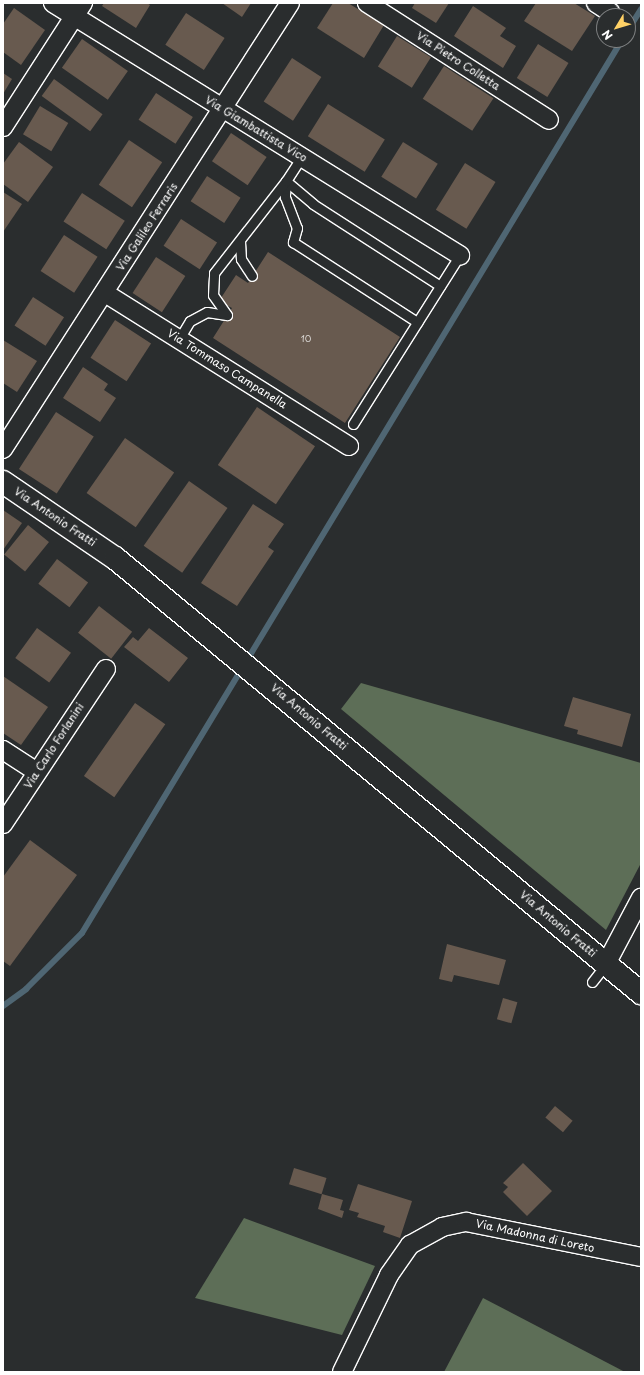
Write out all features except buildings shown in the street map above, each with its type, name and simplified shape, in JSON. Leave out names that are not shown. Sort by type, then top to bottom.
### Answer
[{"type":"street","name":"Via Giambattista Vico","points":[[53,3],[79,10],[223,108],[460,255]]},
{"type":"street","name":"Via Galileo Ferraris","points":[[3,450],[290,3]]},
{"type":"street","name":"Via Pietro Colletta","points":[[366,3],[549,120]]},
{"type":"street","points":[[3,127],[79,10]]},
{"type":"street","name":"Via Tommaso Campanella","points":[[105,293],[349,446]]},
{"type":"street","name":"Via Antonio Fratti","points":[[3,482],[85,535],[261,678],[641,993]]},
{"type":"street","name":"Via Carlo Forlanini","points":[[3,824],[106,669]]},
{"type":"street","points":[[3,750],[37,772]]},
{"type":"street","name":"Via Antonio Fratti","points":[[606,964],[641,898]]},
{"type":"street","name":"Via Madonna di Loreto","points":[[342,1372],[389,1275],[410,1245],[442,1226],[466,1222],[641,1257]]},
{"type":"lane","points":[[179,339],[190,321],[207,312],[227,315],[213,295],[214,273],[225,256],[240,241],[286,181],[302,156]]},
{"type":"lane","points":[[286,181],[313,204],[440,286]]},
{"type":"lane","points":[[286,181],[285,197],[297,228],[293,242],[417,322]]},
{"type":"lane","points":[[240,241],[241,259],[252,276]]},
{"type":"lane","points":[[353,424],[460,255]]},
{"type":"lane","points":[[592,982],[606,964]]},
{"type":"green space","points":[[361,683],[641,763],[641,863],[606,930],[341,709]]},
{"type":"green space","points":[[244,1218],[375,1266],[342,1335],[195,1298]]},
{"type":"green space","points":[[483,1298],[625,1372],[444,1372]]},
{"type":"waterway","points":[[636,17],[641,9]]},
{"type":"waterway","points":[[3,1006],[26,989],[82,933],[617,48]]}]
